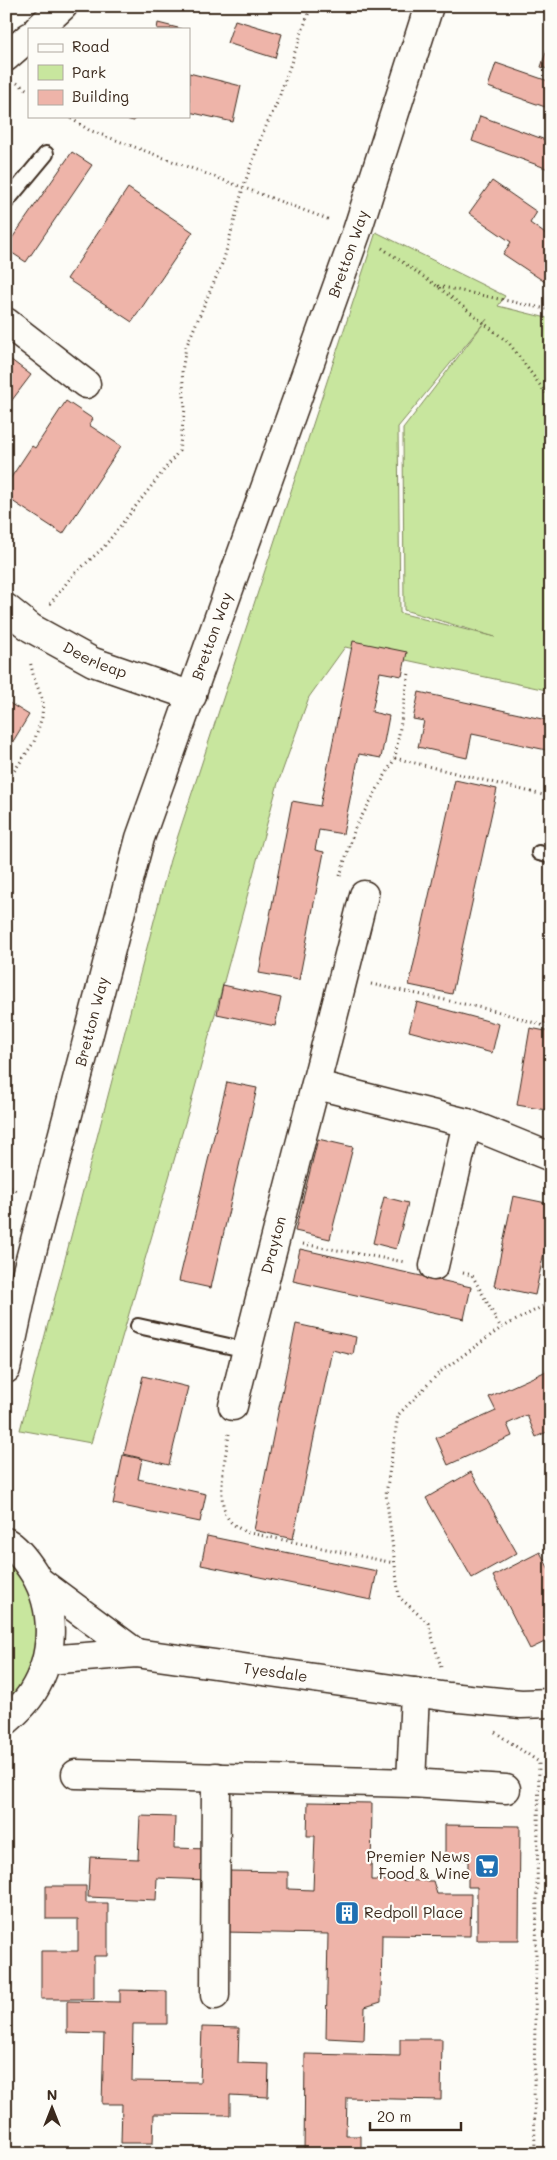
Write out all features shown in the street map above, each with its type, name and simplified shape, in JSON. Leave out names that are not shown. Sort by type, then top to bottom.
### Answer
[{"type":"street","points":[[39,28],[63,6]]},
{"type":"street","name":"Bretton Way","points":[[6,1369],[26,1276],[140,838],[192,696],[346,226],[429,6]]},
{"type":"street","points":[[6,57],[28,38]]},
{"type":"street","points":[[6,322],[86,384]]},
{"type":"street","name":"Deerleap","points":[[6,608],[30,628],[93,662],[192,696]]},
{"type":"street","name":"Drayton","points":[[233,1406],[317,1085],[364,894]]},
{"type":"street","points":[[317,1085],[467,1123],[551,1157]]},
{"type":"street","points":[[434,1266],[467,1123]]},
{"type":"street","name":"Bretton Way","points":[[6,1323],[26,1276]]},
{"type":"street","points":[[7,1541],[26,1560],[39,1581],[48,1606],[51,1633],[47,1660],[32,1693],[7,1721]]},
{"type":"street","name":"Tyesdale","points":[[39,1581],[136,1653]]},
{"type":"street","name":"Tyesdale","points":[[47,1660],[136,1653],[449,1697],[521,1704],[551,1703]]},
{"type":"street","points":[[411,1783],[415,1692]]},
{"type":"street","points":[[76,1774],[411,1783],[506,1788]]},
{"type":"street","points":[[215,1994],[216,1777]]},
{"type":"lane","points":[[7,200],[46,154]]},
{"type":"lane","points":[[138,1326],[247,1350]]},
{"type":"path","points":[[6,783],[34,742],[42,717],[43,701],[34,678],[25,629],[30,628],[72,576],[103,548],[179,451],[185,408],[182,371],[186,347],[224,259],[243,188],[262,135],[278,103],[311,6]]},
{"type":"path","points":[[70,118],[89,130],[346,226],[437,286],[510,343],[551,400]]},
{"type":"path","points":[[437,286],[551,310]]},
{"type":"path","points":[[364,894],[338,882],[355,828],[396,758],[409,673]]},
{"type":"path","points":[[396,758],[551,797]]},
{"type":"path","points":[[344,977],[401,992],[496,1011],[551,1028]]},
{"type":"path","points":[[6,1185],[18,1191],[6,1217]]},
{"type":"path","points":[[275,1240],[434,1266],[472,1276],[501,1328]]},
{"type":"path","points":[[449,1697],[428,1623],[399,1597],[386,1494],[398,1415],[440,1372],[501,1328],[551,1302]]},
{"type":"path","points":[[233,1406],[223,1480],[222,1505],[230,1522],[246,1532],[394,1563]]},
{"type":"path","points":[[483,1700],[482,1723],[539,1762],[534,2085],[535,2154]]},
{"type":"green space","points":[[376,232],[505,296],[498,306],[551,319],[551,691],[345,647],[309,697],[278,783],[190,1106],[91,1443],[20,1430],[170,860]],"holes":[[[487,319],[403,429],[404,610],[495,637],[400,613],[398,427]]]},
{"type":"green space","points":[[6,1542],[51,1633],[6,1721]]},
{"type":"building","points":[[235,20],[282,34],[275,58],[227,43]]},
{"type":"building","points":[[158,23],[178,28],[157,28]]},
{"type":"building","points":[[551,38],[551,70],[541,67]]},
{"type":"building","points":[[496,63],[551,82],[551,109],[488,87]]},
{"type":"building","points":[[190,73],[241,86],[233,122],[190,112]]},
{"type":"building","points":[[480,116],[551,142],[551,170],[472,141]]},
{"type":"building","points":[[121,118],[135,118],[134,121]]},
{"type":"building","points":[[72,152],[92,165],[26,262],[6,249],[6,247]]},
{"type":"building","points":[[492,181],[537,212],[530,223],[551,238],[551,286],[503,254],[511,242],[469,213]]},
{"type":"building","points":[[128,188],[193,232],[132,322],[67,279]]},
{"type":"building","points":[[6,356],[31,375],[6,408]]},
{"type":"building","points":[[66,401],[93,419],[89,425],[121,446],[63,534],[6,497],[6,485],[32,446],[35,448]]},
{"type":"building","points":[[353,641],[407,652],[402,676],[380,672],[372,712],[389,716],[381,758],[359,754],[343,834],[319,830],[315,850],[324,852],[299,980],[259,973],[292,801],[320,806]]},
{"type":"building","points":[[419,692],[551,721],[551,751],[472,734],[467,758],[418,747],[424,721],[413,719]]},
{"type":"building","points":[[6,701],[29,715],[6,753]]},
{"type":"building","points":[[455,780],[497,789],[452,994],[409,985]]},
{"type":"building","points":[[549,901],[551,901],[551,922],[546,921]]},
{"type":"building","points":[[223,985],[281,998],[275,1026],[217,1014]]},
{"type":"building","points":[[551,988],[551,1024],[544,1023]]},
{"type":"building","points":[[417,1002],[499,1024],[492,1053],[409,1031]]},
{"type":"building","points":[[530,1028],[551,1032],[551,1083],[546,1110],[517,1105]]},
{"type":"building","points":[[227,1082],[257,1088],[211,1288],[179,1281]]},
{"type":"building","points":[[318,1139],[353,1147],[330,1239],[295,1231]]},
{"type":"building","points":[[513,1196],[551,1204],[551,1220],[535,1295],[494,1286]]},
{"type":"building","points":[[384,1197],[408,1203],[396,1249],[373,1243]]},
{"type":"building","points":[[300,1249],[471,1287],[464,1319],[293,1281]]},
{"type":"building","points":[[296,1324],[356,1337],[353,1355],[332,1350],[293,1539],[254,1530]]},
{"type":"building","points":[[551,1369],[551,1400],[547,1402],[551,1409],[551,1430],[536,1437],[527,1415],[507,1424],[512,1436],[448,1465],[436,1438],[496,1411],[489,1397]]},
{"type":"building","points":[[143,1376],[188,1387],[169,1465],[124,1454]]},
{"type":"building","points":[[123,1455],[142,1459],[138,1479],[206,1494],[200,1522],[113,1504]]},
{"type":"building","points":[[471,1472],[517,1553],[472,1578],[426,1498]]},
{"type":"building","points":[[207,1536],[377,1571],[371,1600],[201,1565]]},
{"type":"building","points":[[540,1552],[551,1573],[551,1639],[530,1649],[493,1576]]},
{"type":"building","name":"Redpoll Place","points":[[308,1802],[372,1803],[371,1880],[433,1881],[437,1894],[471,1894],[470,1936],[382,1935],[381,2002],[365,2007],[364,2040],[326,2038],[328,1934],[223,1932],[229,1871],[288,1872],[288,1889],[313,1890],[315,1836],[307,1836]]},
{"type":"building","points":[[140,1816],[175,1817],[174,1848],[209,1849],[208,1880],[157,1878],[156,1900],[88,1897],[90,1857],[138,1859]]},
{"type":"building","points":[[445,1825],[520,1826],[519,1940],[477,1940],[477,1887],[468,1887],[468,1860],[445,1859]]},
{"type":"building","points":[[46,1886],[86,1886],[86,1903],[108,1903],[108,1956],[94,1956],[94,1999],[41,1999],[41,1951],[78,1951],[78,1919],[46,1919]]},
{"type":"building","points":[[120,1990],[167,1991],[167,2024],[133,2024],[132,2081],[200,2082],[202,2027],[239,2028],[238,2063],[269,2064],[268,2097],[230,2095],[230,2115],[154,2114],[153,2143],[121,2143],[122,2104],[102,2104],[104,2034],[67,2033],[67,2001],[120,2002]]},
{"type":"building","points":[[400,2039],[442,2039],[441,2100],[347,2098],[346,2136],[361,2136],[361,2154],[304,2154],[305,2054],[400,2056]]},
{"type":"place","name":"Premier News Food & Wine","points":[[487,1866]]},
{"type":"place","name":"Redpoll Place","points":[[347,1913]]}]
